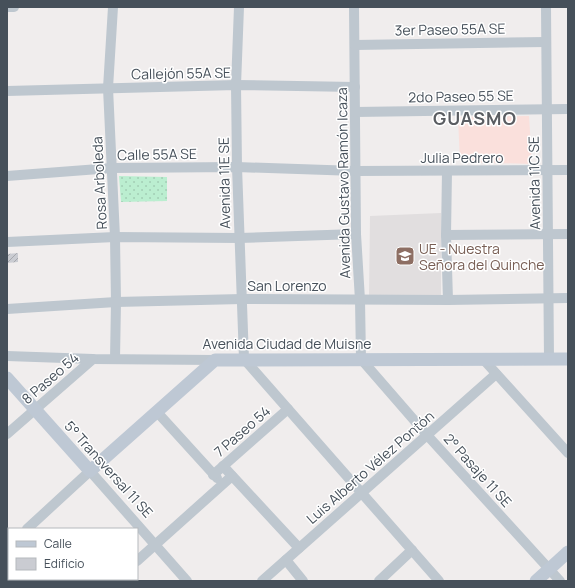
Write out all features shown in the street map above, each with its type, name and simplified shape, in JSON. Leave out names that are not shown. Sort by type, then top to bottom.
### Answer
[{"type":"street","points":[[7,7],[14,7]]},
{"type":"street","name":"Rosa Arboleda","points":[[113,7],[108,88],[115,237],[115,358]]},
{"type":"street","name":"Avenida 11E SE","points":[[239,7],[236,85],[237,167],[244,359]]},
{"type":"street","name":"Avenida Gustavo Ramón Icaza","points":[[354,7],[356,234],[360,300],[361,359]]},
{"type":"street","name":"Avenida 11C SE","points":[[546,7],[549,359]]},
{"type":"street","name":"3er Paseo 55A SE","points":[[355,44],[546,42]]},
{"type":"street","name":"Callejón 55A SE","points":[[7,91],[236,85],[355,86]]},
{"type":"street","name":"2do Paseo 55 SE","points":[[355,112],[568,109]]},
{"type":"street","name":"Calle 55A SE","points":[[7,176],[112,168],[237,167],[356,171]]},
{"type":"street","name":"Julia Pedrero","points":[[356,171],[568,170]]},
{"type":"street","points":[[447,171],[446,235],[448,300]]},
{"type":"street","points":[[7,242],[115,237],[239,238],[356,234]]},
{"type":"street","points":[[446,235],[568,234]]},
{"type":"street","name":"San Lorenzo","points":[[7,309],[116,302],[242,299],[448,300],[568,298]]},
{"type":"street","name":"Avenida Ciudad de Muisne","points":[[7,356],[93,359],[215,360],[568,359]]},
{"type":"street","name":"8 Paseo 54","points":[[7,434],[93,359]]},
{"type":"street","points":[[244,359],[439,581]]},
{"type":"street","name":"2° Pasaje 11 SE","points":[[361,359],[427,435],[560,581]]},
{"type":"street","points":[[483,359],[568,453]]},
{"type":"street","points":[[28,528],[215,360]]},
{"type":"street","name":"Luis Alberto Vélez Pontón","points":[[262,581],[496,374]]},
{"type":"street","name":"5° Transversal 11 SE","points":[[7,378],[187,581]]},
{"type":"street","name":"7 Paseo 54","points":[[213,474],[288,409]]},
{"type":"street","points":[[157,412],[222,484]]},
{"type":"street","points":[[223,466],[299,548]]},
{"type":"street","name":"7 Paseo 54","points":[[138,560],[232,476]]},
{"type":"street","points":[[378,581],[412,550]]},
{"type":"street","points":[[536,581],[568,552]]},
{"type":"street","points":[[286,560],[303,581]]},
{"type":"shaded area","points":[[529,116],[532,164],[460,162],[458,117]]},
{"type":"shaded area","name":"UE - Nuestra Señora del Quinche","points":[[441,213],[441,296],[369,296],[370,216]]},
{"type":"green space","points":[[119,176],[167,177],[167,201],[121,202]]},
{"type":"building","points":[[18,253],[18,262],[7,263],[7,254]]},
{"type":"place","name":"UE - Nuestra Señora del Quinche","points":[[405,256]]},
{"type":"district","name":"GUASMO","points":[[475,118]]}]
